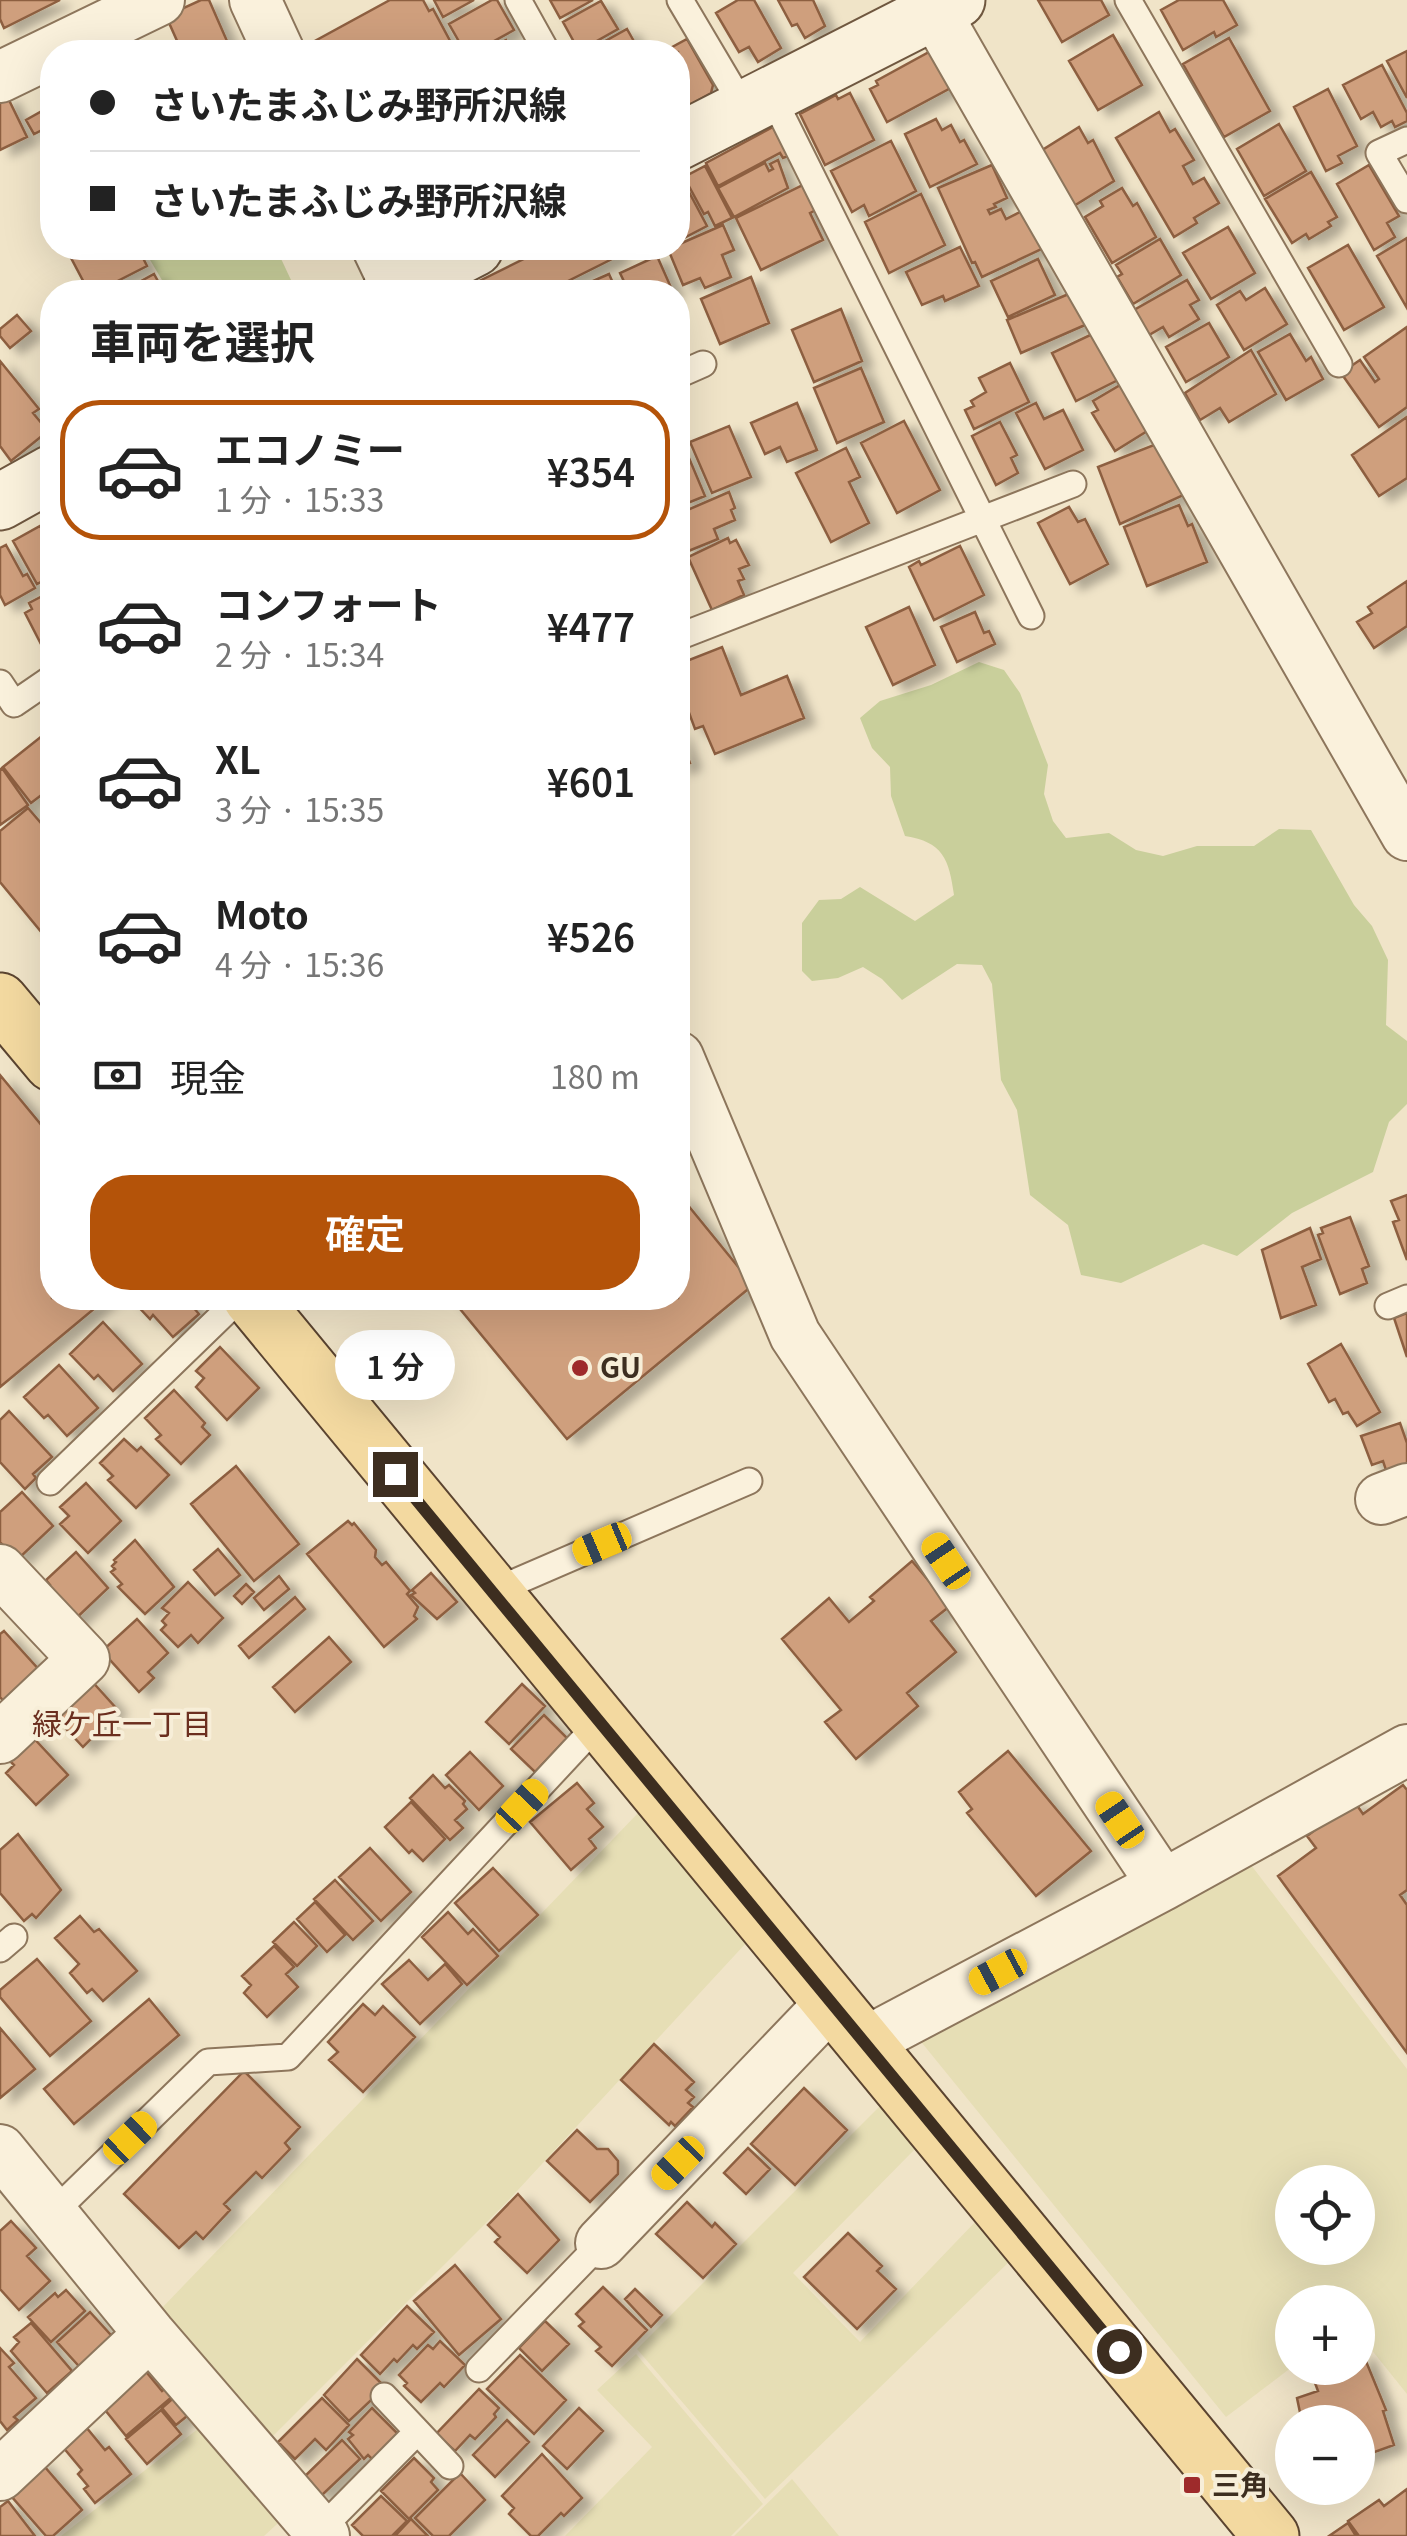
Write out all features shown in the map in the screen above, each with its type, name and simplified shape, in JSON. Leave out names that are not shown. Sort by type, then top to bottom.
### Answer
[{"type":"main road","points":[[0,1000],[40,1048]]},
{"type":"main road","points":[[260,1310],[1271,2536]]},
{"type":"street","points":[[77,40],[159,0]]},
{"type":"street","points":[[255,0],[273,40]]},
{"type":"street","points":[[690,136],[940,4],[1407,836]]},
{"type":"street","points":[[0,78],[40,58]]},
{"type":"street","points":[[391,280],[444,260]]},
{"type":"street","points":[[0,502],[40,480]]},
{"type":"street","points":[[690,1086],[795,1335],[1163,1885]]},
{"type":"street","points":[[0,1570],[84,1660],[0,1738]]},
{"type":"street","points":[[601,2243],[849,2022],[1163,1885],[1407,1750]]},
{"type":"street","points":[[19,2187],[322,2534]]},
{"type":"street","points":[[0,2475],[150,2334]]},
{"type":"lane","points":[[518,0],[540,40]]},
{"type":"lane","points":[[680,0],[757,101],[1031,616]]},
{"type":"lane","points":[[1128,0],[1339,364]]},
{"type":"lane","points":[[1407,140],[1380,153],[1407,200]]},
{"type":"lane","points":[[690,370],[703,364]]},
{"type":"lane","points":[[690,632],[1073,484]]},
{"type":"lane","points":[[0,683],[14,704],[40,686]]},
{"type":"lane","points":[[50,1482],[228,1310]]},
{"type":"lane","points":[[492,1592],[748,1481]]},
{"type":"lane","points":[[19,2187],[208,2062],[288,2056],[599,1723]]},
{"type":"lane","points":[[480,2369],[601,2243]]},
{"type":"lane","points":[[384,2396],[450,2466]]},
{"type":"lane","points":[[322,2534],[417,2432]]},
{"type":"shaded area","points":[[639,1812],[747,1942],[505,2204],[267,2442],[159,2311]]},
{"type":"shaded area","points":[[1251,1865],[1407,2069],[1407,2394],[1375,2354],[1375,2285],[1275,2285],[1275,2380],[1226,2417],[918,2038]]},
{"type":"shaded area","points":[[881,2105],[916,2148],[793,2273],[860,2342],[977,2220],[1011,2260],[765,2499],[637,2349]]},
{"type":"shaded area","points":[[636,2354],[763,2504],[731,2536],[565,2536],[652,2447],[597,2390]]},
{"type":"shaded area","points":[[208,2421],[287,2515],[264,2536],[61,2536]]},
{"type":"shaded area","points":[[792,2479],[839,2536],[734,2536]]},
{"type":"green space","points":[[150,260],[282,260],[291,280],[162,280]]},
{"type":"green space","points":[[979,662],[1004,670],[1020,693],[1048,765],[1044,794],[1053,821],[1066,838],[1109,833],[1136,850],[1163,856],[1197,846],[1254,846],[1279,829],[1311,830],[1354,905],[1372,926],[1388,960],[1386,1025],[1407,1041],[1407,1104],[1389,1122],[1373,1172],[1292,1213],[1237,1256],[1203,1244],[1121,1283],[1081,1275],[1068,1225],[1030,1195],[1017,1110],[1001,1080],[992,984],[982,965],[957,964],[902,1000],[882,979],[863,967],[838,978],[812,981],[802,971],[802,923],[819,900],[841,899],[860,887],[915,921],[954,895],[942,854],[928,843],[905,836],[891,796],[890,767],[872,748],[860,718],[880,701],[931,685]]},
{"type":"building","points":[[0,0],[60,0],[4,28]]},
{"type":"building","points":[[209,0],[227,40],[177,40],[166,16]]},
{"type":"building","points":[[390,0],[423,0],[429,11],[433,9],[450,40],[317,40]]},
{"type":"building","points":[[434,0],[474,0],[443,17]]},
{"type":"building","points":[[497,0],[514,30],[496,40],[458,40],[449,24]]},
{"type":"building","points":[[550,0],[593,0],[560,18]]},
{"type":"building","points":[[738,0],[754,0],[781,48],[758,62],[749,47],[739,52],[716,13]]},
{"type":"building","points":[[778,0],[813,0],[825,26],[805,38],[797,24],[792,26]]},
{"type":"building","points":[[1038,0],[1101,0],[1109,15],[1062,42]]},
{"type":"building","points":[[1179,0],[1223,0],[1237,25],[1216,37],[1214,32],[1183,50],[1161,10]]},
{"type":"building","points":[[601,1],[618,29],[598,40],[573,40],[563,22]]},
{"type":"building","points":[[627,29],[633,40],[607,40]]},
{"type":"building","points":[[1113,35],[1142,85],[1098,110],[1069,61]]},
{"type":"building","points":[[1229,38],[1270,111],[1224,137],[1183,64]]},
{"type":"building","points":[[690,44],[713,85],[711,93],[690,105]]},
{"type":"building","points":[[940,46],[960,83],[887,122],[870,89],[878,85],[876,81]]},
{"type":"building","points":[[1407,51],[1407,98],[1387,61]]},
{"type":"building","points":[[1382,65],[1407,113],[1407,121],[1395,127],[1392,121],[1381,127],[1373,112],[1361,119],[1343,85]]},
{"type":"building","points":[[1328,89],[1357,146],[1338,156],[1342,163],[1326,171],[1294,107]]},
{"type":"building","points":[[850,93],[874,140],[825,165],[800,114],[836,95],[838,99]]},
{"type":"building","points":[[7,96],[27,137],[0,150],[0,100]]},
{"type":"building","points":[[40,112],[40,131],[34,134],[26,120]]},
{"type":"building","points":[[1159,112],[1194,160],[1183,166],[1193,184],[1204,178],[1219,203],[1194,218],[1197,223],[1174,237],[1116,138]]},
{"type":"building","points":[[936,119],[942,130],[951,125],[977,164],[930,187],[905,134]]},
{"type":"building","points":[[1279,124],[1306,171],[1264,196],[1237,149]]},
{"type":"building","points":[[773,127],[788,156],[783,158],[780,153],[718,186],[706,163]]},
{"type":"building","points":[[1079,127],[1088,143],[1093,140],[1114,181],[1069,209],[1036,154]]},
{"type":"building","points":[[891,141],[916,191],[869,216],[864,205],[852,212],[831,171]]},
{"type":"building","points":[[778,160],[788,188],[734,217],[718,188],[765,163],[769,171],[773,169],[770,164]]},
{"type":"building","points":[[992,165],[1007,198],[994,204],[996,207],[988,210],[990,214],[1001,209],[1006,219],[1028,208],[1046,247],[982,277],[938,188]]},
{"type":"building","points":[[1369,165],[1399,216],[1387,223],[1395,237],[1374,250],[1337,184]]},
{"type":"building","points":[[705,166],[732,218],[715,226],[690,188],[690,174]]},
{"type":"building","points":[[1311,172],[1337,217],[1328,222],[1331,226],[1309,239],[1306,234],[1292,243],[1265,199]]},
{"type":"building","points":[[803,185],[816,210],[810,213],[823,240],[761,270],[736,218]]},
{"type":"building","points":[[1122,188],[1133,206],[1137,203],[1156,237],[1112,263],[1085,217],[1103,206],[1100,201]]},
{"type":"building","points":[[690,194],[707,226],[690,235]]},
{"type":"building","points":[[921,194],[945,245],[889,273],[865,222]]},
{"type":"building","points":[[723,225],[734,250],[722,255],[731,277],[705,288],[700,278],[690,282],[681,280],[673,260],[690,260],[690,239]]},
{"type":"building","points":[[1228,227],[1255,273],[1211,299],[1183,253]]},
{"type":"building","points":[[1407,238],[1407,308],[1377,256]]},
{"type":"building","points":[[1160,239],[1181,275],[1133,304],[1117,277],[1122,274],[1116,265]]},
{"type":"building","points":[[1348,245],[1384,307],[1344,330],[1308,268]]},
{"type":"building","points":[[960,247],[979,286],[945,301],[943,296],[922,305],[906,272]]},
{"type":"building","points":[[1038,259],[1055,295],[1008,317],[991,281]]},
{"type":"building","points":[[72,260],[144,260],[147,266],[120,280],[83,280]]},
{"type":"building","points":[[522,260],[610,260],[570,280],[481,280]]},
{"type":"building","points":[[648,260],[659,260],[668,280],[623,280],[620,273]]},
{"type":"building","points":[[751,277],[769,323],[720,344],[701,299]]},
{"type":"building","points":[[1187,280],[1199,300],[1190,305],[1199,319],[1169,337],[1163,327],[1149,335],[1134,310]]},
{"type":"building","points":[[1265,288],[1287,324],[1244,350],[1217,305],[1240,291],[1246,300]]},
{"type":"building","points":[[1071,293],[1085,325],[1021,353],[1007,320]]},
{"type":"building","points":[[841,309],[862,361],[814,382],[792,330]]},
{"type":"building","points":[[17,315],[31,331],[10,348],[0,336],[0,329]]},
{"type":"building","points":[[1209,323],[1229,357],[1186,382],[1166,347]]},
{"type":"building","points":[[1407,327],[1407,407],[1379,427],[1341,373],[1360,360],[1375,382],[1379,379],[1364,357]]},
{"type":"building","points":[[1103,329],[1126,376],[1076,401],[1052,353]]},
{"type":"building","points":[[1290,334],[1306,361],[1311,357],[1323,379],[1286,400],[1258,352]]},
{"type":"building","points":[[1251,350],[1276,394],[1229,422],[1220,408],[1200,420],[1185,393]]},
{"type":"building","points":[[0,361],[39,409],[33,413],[40,421],[40,437],[11,461],[0,446]]},
{"type":"building","points":[[1010,363],[1029,402],[974,429],[965,410],[986,392],[979,378]]},
{"type":"building","points":[[861,368],[884,422],[837,443],[814,388]]},
{"type":"building","points":[[1127,381],[1152,428],[1115,451],[1092,413],[1098,410],[1093,401]]},
{"type":"building","points":[[797,403],[817,450],[787,462],[780,447],[765,454],[751,423]]},
{"type":"building","points":[[1036,403],[1044,419],[1063,410],[1083,450],[1045,469],[1016,413]]},
{"type":"building","points":[[1407,417],[1407,478],[1379,496],[1352,455]]},
{"type":"building","points":[[904,421],[940,490],[897,513],[861,443]]},
{"type":"building","points":[[1000,422],[1017,455],[1011,458],[1018,473],[996,485],[972,436]]},
{"type":"building","points":[[729,426],[751,477],[712,493],[690,442]]},
{"type":"building","points":[[1164,441],[1188,493],[1120,524],[1098,467]]},
{"type":"building","points":[[846,448],[860,477],[849,482],[869,523],[831,542],[796,473]]},
{"type":"building","points":[[690,460],[705,496],[690,502]]},
{"type":"building","points":[[729,492],[735,520],[714,529],[718,539],[690,550],[690,509]]},
{"type":"building","points":[[1179,505],[1188,526],[1192,524],[1207,562],[1147,586],[1124,527]]},
{"type":"building","points":[[1069,507],[1078,522],[1085,519],[1108,564],[1070,584],[1038,523]]},
{"type":"building","points":[[40,526],[40,582],[37,584],[13,541]]},
{"type":"building","points":[[728,538],[730,543],[736,540],[749,565],[739,569],[744,579],[738,581],[744,595],[712,610],[690,556]]},
{"type":"building","points":[[6,545],[23,576],[27,574],[35,588],[5,605],[0,595],[0,548]]},
{"type":"building","points":[[960,546],[984,595],[934,620],[909,567]]},
{"type":"building","points":[[1407,581],[1407,626],[1374,648],[1357,622],[1372,613],[1368,607]]},
{"type":"building","points":[[40,597],[40,642],[25,613],[32,609],[29,603]]},
{"type":"building","points":[[909,607],[935,665],[893,685],[866,627]]},
{"type":"building","points":[[975,612],[984,633],[989,631],[995,644],[957,662],[941,627]]},
{"type":"building","points":[[722,647],[741,695],[787,676],[804,718],[715,754],[703,726],[695,729],[690,715],[690,660]]},
{"type":"building","points":[[40,738],[40,796],[31,803],[3,767]]},
{"type":"building","points":[[0,770],[28,805],[0,825]]},
{"type":"building","points":[[28,808],[40,822],[40,930],[0,882],[0,831]]},
{"type":"building","points":[[0,1075],[40,1123],[40,1310],[93,1310],[0,1387]]},
{"type":"building","points":[[1407,1195],[1407,1260],[1393,1222],[1399,1220],[1391,1201]]},
{"type":"building","name":"GU","points":[[690,1208],[753,1285],[567,1439],[461,1310],[690,1310]]},
{"type":"building","points":[[1350,1217],[1369,1266],[1362,1269],[1367,1283],[1340,1294],[1318,1235],[1323,1233],[1321,1228]]},
{"type":"building","points":[[1310,1228],[1321,1259],[1302,1267],[1316,1305],[1281,1318],[1262,1250]]},
{"type":"building","points":[[141,1310],[196,1310],[199,1314],[173,1337],[153,1315],[150,1319]]},
{"type":"building","points":[[1407,1313],[1407,1357],[1394,1318]]},
{"type":"building","points":[[103,1322],[142,1364],[113,1391],[98,1375],[94,1379],[70,1354]]},
{"type":"building","points":[[1341,1344],[1380,1412],[1357,1426],[1348,1412],[1343,1414],[1335,1399],[1329,1402],[1308,1364]]},
{"type":"building","points":[[220,1347],[259,1388],[227,1420],[196,1387],[204,1378],[196,1371]]},
{"type":"building","points":[[59,1365],[98,1408],[67,1436],[24,1397]]},
{"type":"building","points":[[174,1390],[205,1423],[202,1427],[210,1435],[181,1464],[156,1439],[161,1435],[145,1418]]},
{"type":"building","points":[[9,1411],[52,1457],[33,1474],[36,1478],[25,1489],[0,1462],[0,1420]]},
{"type":"building","points":[[1400,1423],[1407,1443],[1407,1476],[1390,1482],[1383,1461],[1372,1465],[1361,1436]]},
{"type":"building","points":[[124,1439],[137,1451],[141,1447],[169,1475],[136,1508],[108,1480],[113,1476],[100,1463]]},
{"type":"building","points":[[236,1466],[299,1544],[254,1581],[191,1504]]},
{"type":"building","points":[[86,1483],[121,1521],[88,1553],[60,1524],[69,1516],[60,1507]]},
{"type":"building","points":[[22,1492],[53,1526],[17,1560],[0,1542],[0,1512]]},
{"type":"building","points":[[348,1521],[376,1550],[375,1557],[382,1565],[386,1562],[410,1591],[407,1594],[418,1607],[414,1616],[417,1619],[384,1647],[307,1554]]},
{"type":"building","points":[[135,1540],[174,1587],[145,1614],[118,1587],[122,1584],[111,1572],[115,1569],[114,1560]]},
{"type":"building","points":[[218,1549],[240,1575],[215,1595],[194,1570]]},
{"type":"building","points":[[76,1552],[108,1588],[70,1624],[45,1590],[50,1585],[46,1580]]},
{"type":"building","points":[[912,1561],[950,1606],[931,1621],[956,1652],[907,1693],[918,1706],[856,1759],[825,1722],[841,1710],[782,1639],[829,1598],[849,1622],[874,1601],[870,1597]]},
{"type":"building","points":[[431,1573],[457,1602],[437,1619],[411,1595]]},
{"type":"building","points":[[279,1576],[289,1589],[264,1610],[254,1598]]},
{"type":"building","points":[[188,1582],[223,1618],[198,1643],[191,1635],[178,1647],[161,1630],[169,1613],[162,1608]]},
{"type":"building","points":[[246,1584],[254,1592],[242,1604],[234,1596]]},
{"type":"building","points":[[295,1597],[305,1609],[249,1658],[239,1646]]},
{"type":"building","points":[[137,1619],[168,1653],[148,1672],[154,1678],[139,1692],[102,1651]]},
{"type":"building","points":[[4,1631],[42,1673],[7,1705],[0,1697],[0,1634]]},
{"type":"building","points":[[329,1637],[351,1662],[295,1712],[273,1687]]},
{"type":"building","points":[[89,1678],[116,1708],[83,1747],[55,1717]]},
{"type":"building","points":[[522,1684],[545,1706],[509,1744],[486,1722]]},
{"type":"building","points":[[544,1715],[567,1738],[535,1772],[511,1749]]},
{"type":"building","points":[[28,1732],[68,1775],[36,1805],[6,1773],[14,1765],[4,1755]]},
{"type":"building","points":[[1008,1751],[1091,1851],[1036,1896],[967,1813],[972,1809],[959,1792]]},
{"type":"building","points":[[470,1752],[503,1786],[479,1810],[446,1775]]},
{"type":"building","points":[[433,1775],[465,1801],[467,1809],[455,1820],[463,1828],[450,1840],[410,1798]]},
{"type":"building","points":[[577,1783],[594,1803],[587,1809],[603,1827],[589,1839],[596,1848],[571,1870],[530,1822]]},
{"type":"building","points":[[1403,1785],[1407,1790],[1407,1890],[1400,1895],[1407,1905],[1407,2053],[1278,1876],[1316,1848],[1307,1836],[1354,1801],[1363,1814]]},
{"type":"building","points":[[411,1802],[445,1839],[423,1861],[412,1850],[409,1853],[385,1827]]},
{"type":"building","points":[[18,1834],[61,1890],[36,1918],[32,1914],[24,1921],[0,1893],[0,1850]]},
{"type":"building","points":[[370,1848],[411,1892],[381,1921],[339,1877]]},
{"type":"building","points":[[493,1868],[538,1915],[499,1951],[455,1903]]},
{"type":"building","points":[[335,1880],[373,1921],[353,1940],[314,1899]]},
{"type":"building","points":[[315,1902],[345,1935],[327,1952],[297,1919]]},
{"type":"building","points":[[448,1912],[468,1934],[473,1929],[498,1956],[467,1985],[422,1937]]},
{"type":"building","points":[[80,1916],[94,1932],[99,1929],[137,1971],[103,2001],[92,1989],[87,1993],[70,1973],[79,1964],[55,1938]]},
{"type":"building","points":[[294,1922],[317,1946],[297,1966],[273,1942]]},
{"type":"building","points":[[274,1946],[294,1967],[286,1974],[298,1987],[267,2017],[244,1993],[251,1985],[242,1976]]},
{"type":"building","points":[[37,1959],[91,2021],[50,2056],[0,1997],[0,1990]]},
{"type":"building","points":[[409,1960],[428,1980],[445,1964],[462,1984],[420,2024],[382,1984]]},
{"type":"building","points":[[149,1999],[179,2035],[74,2124],[44,2089]]},
{"type":"building","points":[[363,2004],[375,2015],[383,2006],[415,2037],[363,2092],[329,2060],[338,2052],[328,2042]]},
{"type":"building","points":[[0,2028],[35,2069],[0,2098]]},
{"type":"building","points":[[654,2044],[694,2082],[686,2090],[694,2097],[688,2103],[693,2107],[675,2126],[671,2122],[669,2125],[621,2080]]},
{"type":"building","points":[[244,2071],[300,2127],[285,2143],[290,2149],[262,2178],[256,2172],[224,2204],[230,2210],[203,2239],[196,2232],[179,2248],[124,2194]]},
{"type":"building","points":[[804,2088],[847,2130],[795,2185],[751,2144]]},
{"type":"building","points":[[577,2130],[597,2149],[608,2149],[618,2161],[618,2174],[590,2202],[547,2161]]},
{"type":"building","points":[[748,2148],[770,2169],[746,2194],[724,2173]]},
{"type":"building","points":[[518,2194],[559,2240],[527,2273],[495,2242],[500,2237],[488,2225]]},
{"type":"building","points":[[687,2202],[736,2244],[703,2278],[656,2234]]},
{"type":"building","points":[[11,2221],[36,2248],[27,2256],[50,2281],[19,2310],[0,2289],[0,2231]]},
{"type":"building","points":[[848,2233],[882,2266],[877,2271],[896,2289],[857,2329],[804,2277]]},
{"type":"building","points":[[455,2265],[501,2319],[459,2355],[414,2301]]},
{"type":"building","points":[[603,2287],[647,2330],[612,2366],[596,2351],[601,2347],[579,2326],[584,2322],[576,2314]]},
{"type":"building","points":[[635,2289],[662,2315],[651,2327],[625,2299]]},
{"type":"building","points":[[66,2290],[85,2311],[51,2342],[28,2317],[55,2293],[58,2297]]},
{"type":"building","points":[[407,2306],[434,2332],[417,2349],[413,2345],[397,2362],[394,2359],[380,2374],[361,2355]]},
{"type":"building","points":[[90,2312],[119,2344],[86,2374],[57,2342]]},
{"type":"building","points":[[545,2321],[569,2344],[542,2371],[519,2348]]},
{"type":"building","points":[[31,2323],[72,2371],[47,2393],[11,2351],[19,2342],[14,2337]]},
{"type":"building","points":[[440,2341],[465,2365],[444,2387],[440,2383],[421,2402],[404,2386],[407,2383],[399,2375],[428,2345],[433,2349]]},
{"type":"building","points":[[0,2348],[14,2363],[9,2367],[36,2398],[14,2417],[18,2420],[7,2430],[0,2421]]},
{"type":"building","points":[[520,2355],[566,2400],[534,2434],[487,2389]]},
{"type":"building","points":[[357,2359],[385,2387],[349,2421],[324,2395]]},
{"type":"building","points":[[143,2368],[162,2391],[167,2387],[173,2396],[126,2436],[101,2405]]},
{"type":"building","points":[[1375,2383],[1394,2445],[1375,2452],[1375,2405],[1298,2405],[1297,2398],[1318,2391],[1316,2385]]},
{"type":"building","points":[[479,2389],[499,2408],[496,2417],[475,2439],[470,2435],[455,2451],[436,2434]]},
{"type":"building","points":[[178,2394],[192,2412],[176,2425],[162,2408]]},
{"type":"building","points":[[322,2398],[349,2425],[326,2450],[315,2439],[295,2459],[278,2442]]},
{"type":"building","points":[[372,2408],[398,2434],[373,2460],[368,2455],[364,2459],[348,2439],[353,2435],[349,2432]]},
{"type":"building","points":[[579,2408],[603,2431],[567,2469],[543,2446]]},
{"type":"building","points":[[161,2410],[181,2434],[147,2464],[126,2439]]},
{"type":"building","points":[[507,2420],[529,2442],[495,2477],[473,2455]]},
{"type":"building","points":[[86,2427],[131,2474],[95,2503],[78,2474],[82,2470],[62,2446]]},
{"type":"building","points":[[342,2440],[360,2459],[321,2496],[303,2478]]},
{"type":"building","points":[[542,2454],[582,2498],[538,2536],[531,2536],[509,2514],[514,2508],[502,2496]]},
{"type":"building","points":[[414,2458],[434,2478],[431,2482],[438,2490],[409,2519],[381,2491]]},
{"type":"building","points":[[38,2459],[82,2510],[53,2536],[46,2536],[5,2489]]},
{"type":"building","points":[[460,2473],[485,2500],[449,2536],[433,2536],[415,2518]]},
{"type":"building","points":[[1407,2489],[1407,2536],[1359,2536],[1348,2521],[1379,2500],[1384,2506]]},
{"type":"building","points":[[381,2496],[407,2521],[392,2536],[363,2536],[352,2525]]},
{"type":"building","points":[[8,2501],[35,2536],[0,2536],[0,2507]]},
{"type":"building","points":[[411,2519],[428,2536],[395,2536]]},
{"type":"building","points":[[1348,2523],[1356,2536],[1329,2536]]},
{"type":"place","name":"GU","points":[[580,1368]]},
{"type":"place","name":"三角","points":[[1192,2485]]},
{"type":"district","name":"緑ケ丘一丁目","points":[[122,1725]]},
{"type":"route","points":[[395,1474],[1119,2351]]}]
